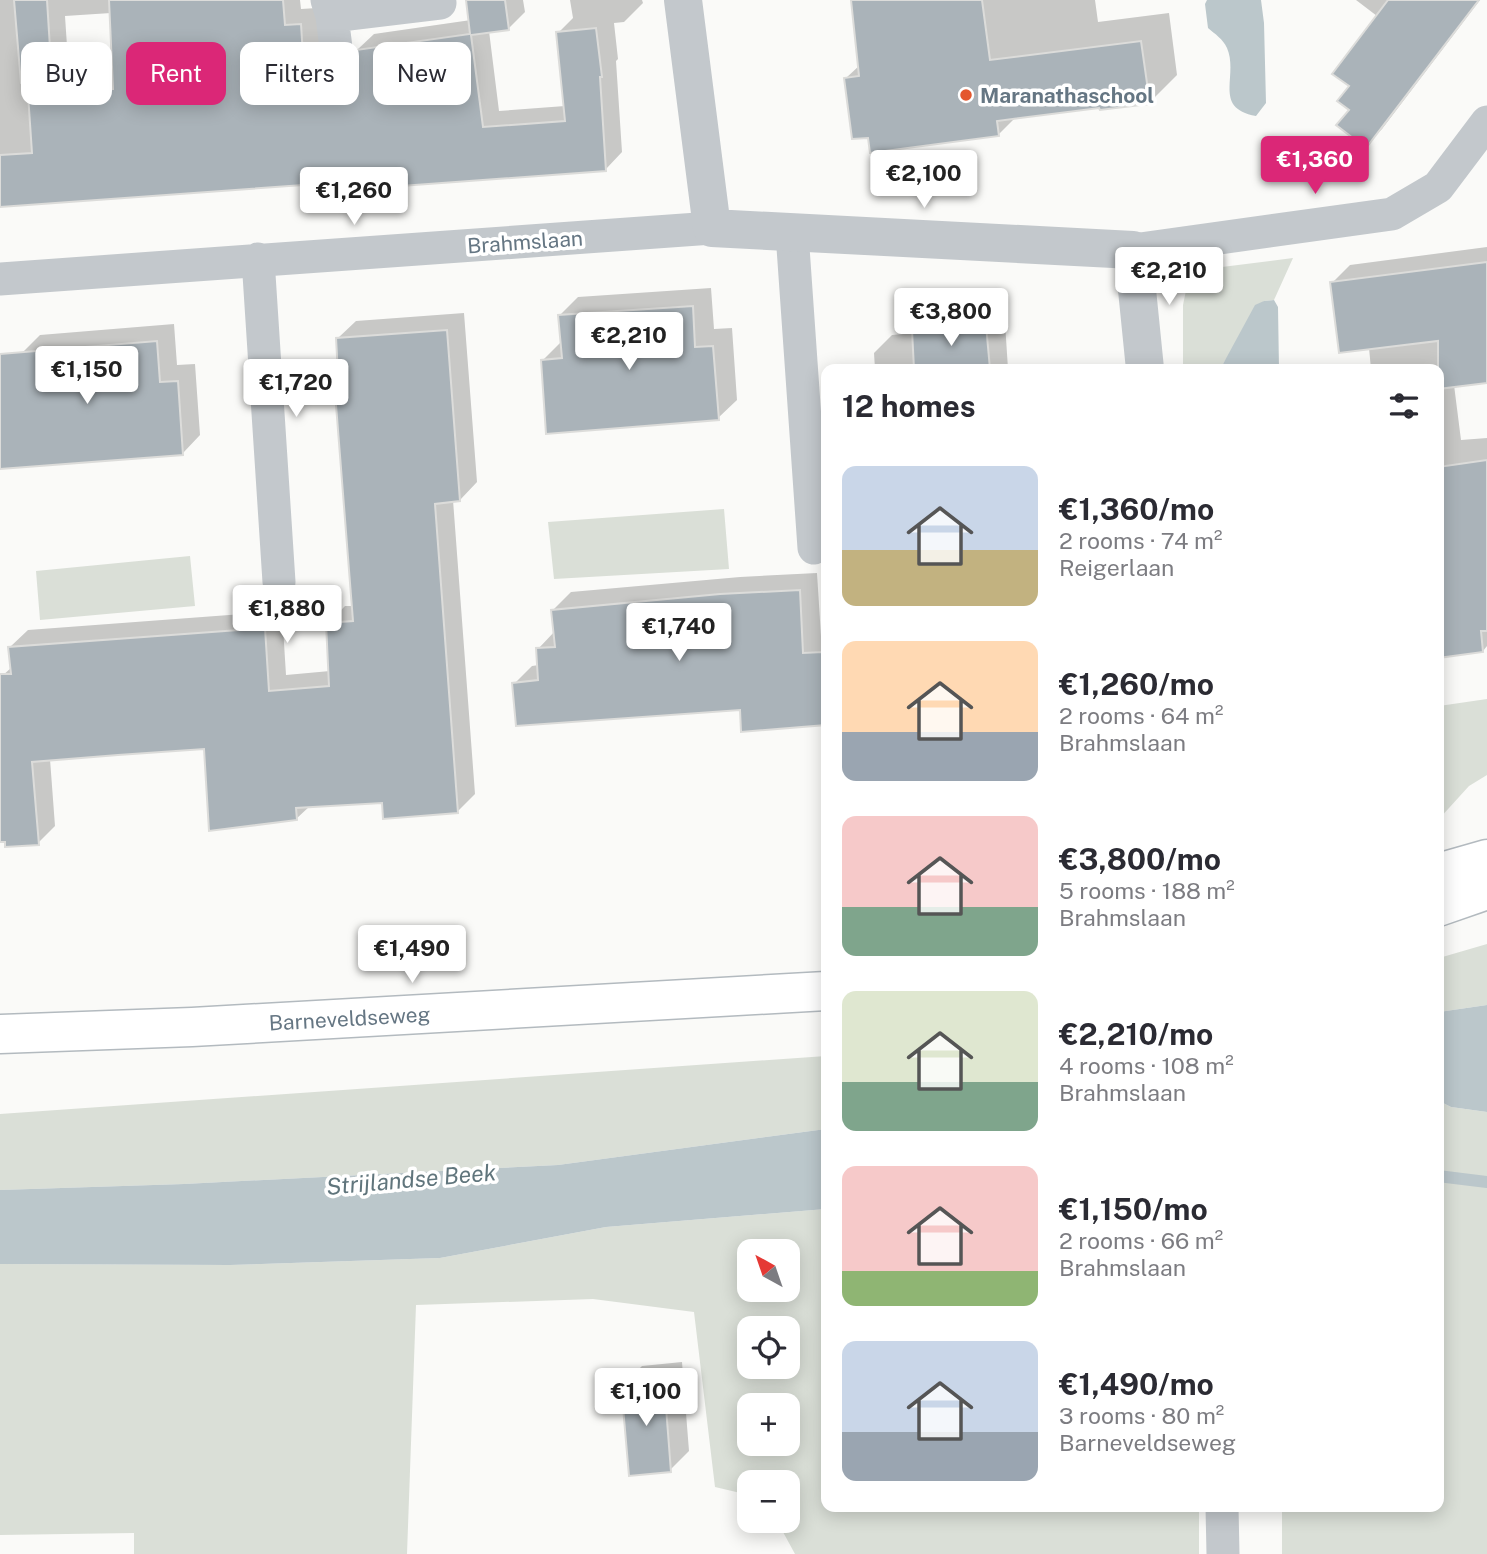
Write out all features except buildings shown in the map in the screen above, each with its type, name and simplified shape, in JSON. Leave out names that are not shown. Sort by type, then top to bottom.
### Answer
[{"type":"main road","points":[[1444,871],[1487,859]]},
{"type":"main road","points":[[1444,905],[1487,890]]},
{"type":"main road","name":"Barneveldseweg","points":[[0,1034],[192,1027],[821,991]]},
{"type":"street","points":[[683,0],[712,228]]},
{"type":"street","points":[[335,42],[330,8],[440,3]]},
{"type":"street","points":[[1144,364],[1133,250],[1392,215],[1438,187],[1487,122]]},
{"type":"street","name":"Brahmslaan","points":[[0,279],[712,228],[1133,250]]},
{"type":"street","points":[[792,233],[814,548]]},
{"type":"street","points":[[258,259],[279,582]]},
{"type":"street","points":[[1222,1512],[1223,1554]]},
{"type":"shaded area","points":[[1293,258],[1274,300],[1264,301],[1223,364],[1183,364],[1183,305],[1190,271]]},
{"type":"shaded area","points":[[724,509],[729,569],[554,579],[548,522]]},
{"type":"shaded area","points":[[190,556],[195,606],[40,620],[36,571]]},
{"type":"shaded area","points":[[1487,699],[1487,775],[1469,786],[1444,814],[1444,705]]},
{"type":"shaded area","points":[[1487,944],[1487,1005],[1444,1011],[1444,957]]},
{"type":"shaded area","points":[[821,1056],[821,1130],[558,1165],[184,1184],[0,1190],[0,1114]]},
{"type":"shaded area","points":[[1444,1104],[1487,1112],[1487,1554],[1282,1554],[1282,1512],[1444,1512]]},
{"type":"shaded area","points":[[821,1209],[821,1512],[1199,1512],[1199,1554],[795,1554],[784,1533],[800,1533],[800,1470],[737,1470],[737,1492],[715,1487],[694,1312],[593,1299],[416,1305],[407,1554],[134,1554],[134,1533],[0,1535],[0,1264],[230,1265],[440,1258],[606,1227]]},
{"type":"water","points":[[1207,0],[1261,0],[1266,103],[1256,116],[1243,112],[1235,106],[1231,98],[1230,59],[1223,42],[1208,28],[1205,4]]},
{"type":"water","points":[[1274,300],[1278,307],[1279,364],[1223,364],[1255,305]]},
{"type":"water","points":[[1487,1005],[1487,1112],[1444,1104],[1444,1011]]},
{"type":"water","points":[[821,1130],[821,1209],[606,1227],[440,1258],[230,1265],[0,1264],[0,1190],[184,1184],[558,1165]]},
{"type":"waterway","name":"Strijlandse Beek","points":[[1444,1177],[1487,1182]]},
{"type":"place","name":"Maranathaschool","points":[[966,95]]}]
